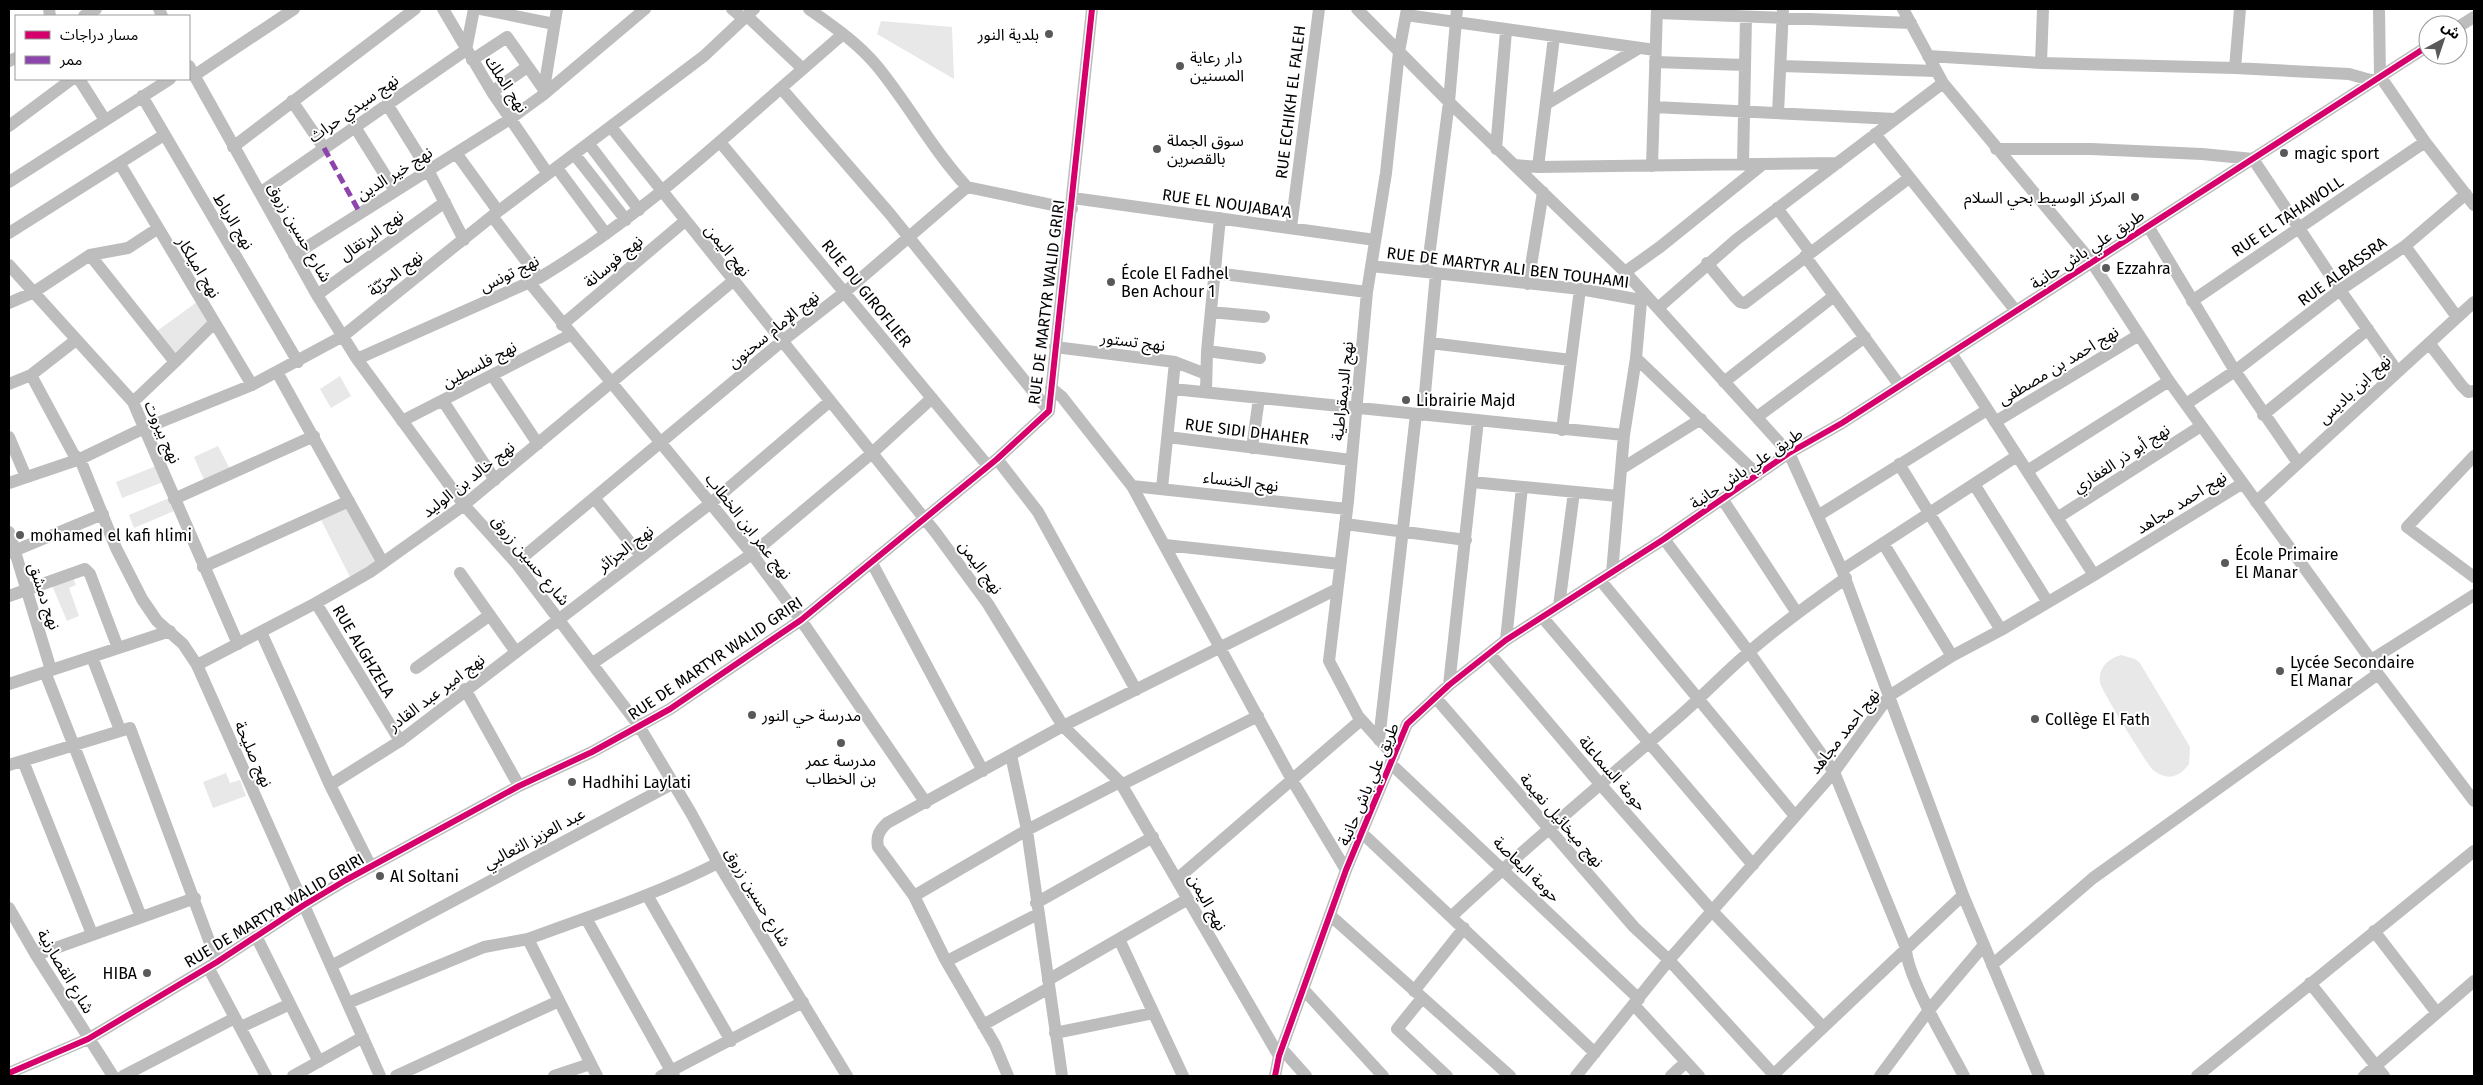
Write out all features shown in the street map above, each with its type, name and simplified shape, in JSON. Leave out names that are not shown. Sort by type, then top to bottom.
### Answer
[{"type":"street","points":[[190,68],[294,9]]},
{"type":"street","points":[[233,147],[415,9]]},
{"type":"street","name":"نهج الملك","points":[[443,9],[469,55],[510,119],[606,234]]},
{"type":"street","points":[[469,55],[474,9]]},
{"type":"street","points":[[481,9],[554,24]]},
{"type":"street","points":[[544,93],[557,9]]},
{"type":"street","name":"نهج خير الدين","points":[[294,255],[510,119],[645,9]]},
{"type":"street","points":[[732,9],[748,14],[803,69]]},
{"type":"street","points":[[809,9],[843,34],[867,56],[895,89],[945,163],[967,186],[1072,203]]},
{"type":"street","name":"RUE DE MARTYR WALID GRIRI","points":[[9,1073],[88,1039],[257,938],[304,905],[371,867],[519,786],[592,752],[670,709],[801,620],[993,463],[1049,411],[1092,9]]},
{"type":"street","name":"RUE ECHIKH EL FALEH","points":[[1291,228],[1319,9]]},
{"type":"street","points":[[1357,9],[1496,149],[1515,165],[1624,272],[1642,295],[1658,308],[1789,453],[1819,515],[1844,574],[1964,895],[2038,1076]]},
{"type":"street","points":[[1379,740],[1404,531],[1408,476],[1420,414],[1430,343],[1437,179],[1449,102],[1457,9]]},
{"type":"street","points":[[1903,9],[1943,83],[2091,261],[2169,381],[2371,660],[2378,674],[2474,801]]},
{"type":"street","points":[[2041,63],[2043,9]]},
{"type":"street","points":[[2235,68],[2240,9]]},
{"type":"street","points":[[2379,9],[2377,79],[2474,205]]},
{"type":"street","points":[[1652,166],[1657,11],[1746,17],[1783,14],[1911,23]]},
{"type":"street","points":[[1407,12],[1506,30],[1639,48],[1655,56],[1745,65]]},
{"type":"street","name":"نهج الديمقراطية","points":[[1392,760],[1379,740],[1362,720],[1329,661],[1347,510],[1367,292],[1386,173],[1399,52],[1407,12]]},
{"type":"street","name":"نهج الحرّيّة","points":[[9,483],[80,458],[144,429],[252,385],[298,362],[343,336],[495,214],[704,56],[748,14]]},
{"type":"street","points":[[1778,113],[1783,14]]},
{"type":"street","points":[[1743,164],[1746,17]]},
{"type":"street","points":[[1496,149],[1506,30]]},
{"type":"street","name":"نهج تونس","points":[[357,359],[534,280],[606,234],[662,192],[843,34]]},
{"type":"street","name":"نهج سيدي حراث","points":[[260,193],[387,104],[469,55],[506,37],[527,67]]},
{"type":"street","points":[[1538,167],[1554,37]]},
{"type":"street","points":[[1546,104],[1639,48]]},
{"type":"street","name":"طريق علي باش حانبة","points":[[1275,1076],[1281,1052],[1346,870],[1407,724],[1435,697],[1506,640],[1601,581],[1758,476],[1789,453],[1842,423],[2091,261],[2418,52]]},
{"type":"street","points":[[1928,56],[2041,63],[2235,68],[2349,74],[2377,79]]},
{"type":"street","points":[[1781,66],[1936,71]]},
{"type":"street","points":[[492,92],[527,67],[544,93]]},
{"type":"street","name":"شارع حسين زروق","points":[[190,68],[294,255],[357,359],[464,505],[516,563],[639,726],[674,783],[718,863],[847,1076]]},
{"type":"street","points":[[9,126],[71,80]]},
{"type":"street","points":[[80,80],[105,120]]},
{"type":"street","points":[[9,182],[168,80]]},
{"type":"street","points":[[1658,308],[1707,263],[1943,83]]},
{"type":"street","points":[[781,88],[864,182],[1049,411]]},
{"type":"street","name":"نهج الرباط","points":[[142,96],[298,362]]},
{"type":"street","points":[[292,102],[324,148]]},
{"type":"street","points":[[387,104],[428,170],[464,240]]},
{"type":"street","points":[[1654,107],[1895,119]]},
{"type":"street","points":[[355,127],[395,191]]},
{"type":"street","name":"نهج اليمن","points":[[611,127],[925,520],[988,604],[1063,726],[1120,784],[1281,1052],[1306,1076]]},
{"type":"street","points":[[1875,134],[2016,311]]},
{"type":"street","points":[[9,232],[164,135]]},
{"type":"street","name":"RUE DU GIROFLIER","points":[[720,142],[932,398],[1026,495],[1043,520],[1136,690]]},
{"type":"street","name":"RUE EL TAHAWOLL","points":[[2192,300],[2425,142]]},
{"type":"street","points":[[589,144],[639,210]]},
{"type":"street","points":[[1996,149],[2091,149],[2202,154],[2253,159],[2340,290],[2397,371]]},
{"type":"street","points":[[456,153],[495,214]]},
{"type":"street","points":[[575,154],[626,220]]},
{"type":"street","points":[[1515,165],[1538,167],[1838,163]]},
{"type":"street","name":"نهج اميلكار","points":[[120,164],[157,229],[252,385]]},
{"type":"street","points":[[1624,272],[1660,247],[1763,164]]},
{"type":"street","points":[[1707,263],[1742,303],[1909,178]]},
{"type":"street","name":"نهج الإمام سحنون","points":[[516,563],[596,499],[781,342],[845,292],[967,186]]},
{"type":"street","points":[[1528,284],[1543,192]]},
{"type":"street","name":"RUE ALBASSRA","points":[[2186,404],[2235,371],[2340,290],[2405,246],[2466,194]]},
{"type":"street","name":"نهج البرتقال","points":[[317,295],[445,202]]},
{"type":"street","name":"RUE EL NOUJABA'A","points":[[1072,203],[1220,218],[1376,240]]},
{"type":"street","points":[[1777,208],[1834,296],[1900,386]]},
{"type":"street","name":"نهج عمر ابن الخطاب","points":[[495,214],[566,330],[752,554],[801,620],[926,803]]},
{"type":"street","points":[[1206,392],[1206,350],[1220,218]]},
{"type":"street","name":"نهج فوسانة","points":[[566,330],[685,222]]},
{"type":"street","points":[[2148,226],[2235,371],[2298,463]]},
{"type":"street","points":[[9,303],[34,292],[90,255],[128,248],[157,229]]},
{"type":"street","points":[[2405,246],[2457,317]]},
{"type":"street","points":[[90,255],[176,362]]},
{"type":"street","name":"نهج بيروت","points":[[9,265],[133,402],[238,644]]},
{"type":"street","name":"RUE DE MARTYR ALI BEN TOUHAMI","points":[[1371,266],[1642,295]]},
{"type":"street","points":[[1215,273],[1367,292]]},
{"type":"street","name":"نهج خالد بن الوليد","points":[[197,664],[316,603],[383,563],[464,505],[733,281]]},
{"type":"street","points":[[1562,430],[1580,289]]},
{"type":"street","points":[[1612,573],[1624,435],[1636,358],[1642,295]]},
{"type":"street","points":[[1724,382],[1834,296]]},
{"type":"street","name":"نهج ابن باديس","points":[[2256,502],[2474,302]]},
{"type":"street","points":[[1211,312],[1264,317]]},
{"type":"street","points":[[133,402],[214,323]]},
{"type":"street","points":[[2264,415],[2368,329]]},
{"type":"street","name":"نهج فلسطين","points":[[402,421],[492,375],[566,330]]},
{"type":"street","name":"نهج احمد بن مصطفى","points":[[1995,422],[2139,335]]},
{"type":"street","points":[[1757,417],[1865,337]]},
{"type":"street","points":[[9,384],[31,375],[76,340]]},
{"type":"street","points":[[1430,343],[1571,360]]},
{"type":"street","points":[[2429,343],[2462,386],[2468,392],[2474,391]]},
{"type":"street","name":"نهج تستور","points":[[1055,347],[1175,362],[1206,374]]},
{"type":"street","points":[[1206,350],[1260,358]]},
{"type":"street","points":[[1951,352],[2094,575]]},
{"type":"street","points":[[1636,358],[1702,419],[1758,476]]},
{"type":"street","points":[[1162,488],[1175,362]]},
{"type":"street","points":[[277,372],[383,563]]},
{"type":"street","name":"نهج صليحة","points":[[31,375],[74,455],[80,458],[142,599],[157,620],[183,644],[197,664],[364,1036],[380,1076]]},
{"type":"street","points":[[492,375],[538,444]]},
{"type":"street","points":[[2027,471],[2169,381]]},
{"type":"street","points":[[1051,388],[1062,397],[1132,486],[1292,780],[1346,870]]},
{"type":"street","points":[[1173,389],[1624,435]]},
{"type":"street","points":[[593,663],[704,585],[752,554],[871,454],[932,398]]},
{"type":"street","points":[[1252,448],[1259,398]]},
{"type":"street","points":[[443,401],[495,480]]},
{"type":"street","name":"نهج الجزائر","points":[[559,618],[711,503],[829,402]]},
{"type":"street","points":[[1819,515],[1987,410]]},
{"type":"street","points":[[1621,468],[1702,419]]},
{"type":"street","points":[[1449,685],[1478,420]]},
{"type":"street","name":"نهج أبو ذر الغفاري","points":[[2057,518],[2202,426]]},
{"type":"street","points":[[174,499],[314,436]]},
{"type":"street","name":"RUE SIDI DHAHER","points":[[1168,437],[1351,460]]},
{"type":"street","points":[[9,438],[26,477]]},
{"type":"street","points":[[1452,916],[1503,868],[1550,830],[1699,700],[1749,652],[1797,612],[1883,543],[2017,456]]},
{"type":"street","points":[[2474,456],[2407,527],[2474,577]]},
{"type":"street","points":[[1899,464],[2001,630]]},
{"type":"street","points":[[1472,482],[1618,496]]},
{"type":"street","name":"نهج احمد مجاهد","points":[[1576,1076],[1669,960],[1834,772],[1889,696],[1952,656],[2001,630],[2047,601],[2094,575],[2243,483]]},
{"type":"street","points":[[1974,484],[2047,601]]},
{"type":"street","name":"نهج الخنساء","points":[[1132,486],[1347,510]]},
{"type":"street","points":[[1506,640],[1522,487]]},
{"type":"street","points":[[1559,606],[1574,492]]},
{"type":"street","points":[[596,499],[641,556]]},
{"type":"street","points":[[1722,500],[1797,612]]},
{"type":"street","points":[[203,567],[349,501]]},
{"type":"street","points":[[11,552],[103,514]]},
{"type":"street","points":[[1345,524],[1466,540]]},
{"type":"street","name":"نهج دمشق","points":[[9,532],[11,552],[27,590],[48,671],[74,745],[141,917]]},
{"type":"street","points":[[1664,539],[1749,652],[1834,772],[1906,948],[1908,962],[1929,1010],[1964,1076]]},
{"type":"street","points":[[1883,543],[1952,656]]},
{"type":"street","points":[[1165,545],[1340,564]]},
{"type":"street","points":[[872,563],[983,771]]},
{"type":"street","points":[[9,596],[85,569],[90,574],[118,648]]},
{"type":"street","points":[[460,573],[516,652]]},
{"type":"street","points":[[1601,581],[1795,816]]},
{"type":"street","points":[[1008,1076],[995,1045],[947,961],[914,896],[878,847],[877,838],[880,830],[887,823],[1063,726],[1337,589]]},
{"type":"street","points":[[2371,660],[2474,595]]},
{"type":"street","name":"RUE ALGHZELA","points":[[316,603],[400,741]]},
{"type":"street","points":[[416,668],[490,615]]},
{"type":"street","name":"نهج امير عبد القادر","points":[[330,785],[400,741],[559,618]]},
{"type":"street","points":[[1543,618],[1753,865]]},
{"type":"street","points":[[9,684],[170,630]]},
{"type":"street","points":[[261,632],[330,785],[371,867]]},
{"type":"street","name":"حومة السماعلة","points":[[1490,654],[1601,785],[1713,912],[1823,1026]]},
{"type":"street","points":[[92,657],[120,730]]},
{"type":"street","points":[[1992,965],[2093,878],[2378,674]]},
{"type":"street","points":[[465,689],[519,786]]},
{"type":"street","name":"نهج ميخائيل نعيمة","points":[[1435,697],[1634,927],[1669,960],[1773,1076]]},
{"type":"street","points":[[914,896],[1026,830],[1258,716]]},
{"type":"street","points":[[1177,879],[1362,720]]},
{"type":"street","points":[[9,765],[127,728],[132,730],[194,898],[213,965],[238,1022],[266,1076]]},
{"type":"street","points":[[1011,755],[1026,830],[1062,1076]]},
{"type":"street","name":"حومة البعاصة","points":[[1392,760],[1637,1002],[1699,1076]]},
{"type":"street","points":[[23,761],[92,934]]},
{"type":"street","name":"عبد العزيز الثعالبي","points":[[331,966],[674,783]]},
{"type":"street","points":[[1362,833],[1595,1053]]},
{"type":"street","points":[[947,961],[1153,837]]},
{"type":"street","points":[[2202,1075],[2310,982],[2474,851]]},
{"type":"street","points":[[348,1003],[484,947],[528,939],[587,920],[718,863]]},
{"type":"street","points":[[647,895],[731,1041]]},
{"type":"street","points":[[1773,1076],[1823,1026],[1964,895]]},
{"type":"street","points":[[36,955],[194,898]]},
{"type":"street","points":[[983,1025],[1119,938],[1188,899]]},
{"type":"street","name":"شارع القصارنية","points":[[9,908],[36,955],[113,1076]]},
{"type":"street","points":[[1330,916],[1510,1076]]},
{"type":"street","points":[[587,920],[669,1075],[803,1002]]},
{"type":"street","points":[[1447,1076],[1397,1029],[1418,994],[1464,928]]},
{"type":"street","points":[[2374,931],[2437,1013]]},
{"type":"street","points":[[257,938],[319,1062]]},
{"type":"street","points":[[1119,938],[1183,1076]]},
{"type":"street","points":[[528,939],[597,1076]]},
{"type":"street","points":[[1886,1073],[1929,1010],[1984,945]]},
{"type":"street","points":[[2364,1076],[2474,981]]},
{"type":"street","points":[[2310,982],[2384,1076]]},
{"type":"street","points":[[1304,990],[1383,1076]]},
{"type":"street","points":[[396,1076],[559,1001]]},
{"type":"street","points":[[123,1076],[238,1022],[290,1004]]},
{"type":"street","points":[[1056,1033],[1153,1013]]},
{"type":"street","points":[[294,1076],[364,1036]]},
{"type":"street","points":[[1671,1076],[1686,1062]]},
{"type":"street","points":[[554,1076],[590,1064]]},
{"type":"shaded area","points":[[881,21],[952,27],[954,79],[877,34]]},
{"type":"shaded area","points":[[197,302],[210,322],[178,356],[157,331]]},
{"type":"shaded area","points":[[340,376],[351,396],[331,408],[320,389]]},
{"type":"shaded area","points":[[218,446],[230,469],[204,480],[194,457]]},
{"type":"shaded area","points":[[156,466],[163,482],[122,498],[116,482]]},
{"type":"shaded area","points":[[169,498],[174,511],[134,528],[129,515]]},
{"type":"shaded area","points":[[348,506],[378,562],[350,577],[321,520]]},
{"type":"shaded area","points":[[72,575],[76,585],[69,588],[79,616],[67,621],[51,583]]},
{"type":"shaded area","points":[[2121,655],[2135,659],[2140,663],[2190,747],[2189,764],[2177,775],[2163,776],[2153,770],[2133,741],[2100,683],[2102,668],[2105,664]]},
{"type":"shaded area","points":[[226,773],[230,783],[240,780],[246,796],[213,808],[203,782]]},
{"type":"marked path","points":[[324,148],[360,213]]},
{"type":"cycle path","points":[[9,1073],[88,1039],[217,962],[346,880],[519,786],[592,752],[670,709],[801,620],[997,459],[1049,411],[1092,9]]},
{"type":"cycle path","points":[[1275,1076],[1279,1056],[1346,870],[1407,724],[1449,685],[1506,640],[1664,539],[1789,453],[1842,423],[2418,52]]},
{"type":"place","name":"بلدية النور","points":[[1049,34]]},
{"type":"place","name":"دار رعاية المسنين","points":[[1180,66]]},
{"type":"place","name":"سوق الجملة بالقصرين","points":[[1157,149]]},
{"type":"place","name":"magic sport","points":[[2284,153]]},
{"type":"place","name":"المركز الوسيط بحي السلام","points":[[2135,197]]},
{"type":"place","name":"Ezzahra","points":[[2106,268]]},
{"type":"place","name":"École El Fadhel Ben Achour 1","points":[[1111,282]]},
{"type":"place","name":"Librairie Majd","points":[[1406,400]]},
{"type":"place","name":"mohamed el kafi hlimi","points":[[20,535]]},
{"type":"place","name":"École Primaire El Manar","points":[[2225,563]]},
{"type":"place","name":"Lycée Secondaire El Manar","points":[[2280,671]]},
{"type":"place","name":"مدرسة حي النور","points":[[752,715]]},
{"type":"place","name":"Collège El Fath","points":[[2035,719]]},
{"type":"place","name":"مدرسة عمر بن الخطاب","points":[[841,743]]},
{"type":"place","name":"Hadhihi Laylati","points":[[572,782]]},
{"type":"place","name":"Al Soltani","points":[[380,876]]},
{"type":"place","name":"HIBA","points":[[147,973]]}]
